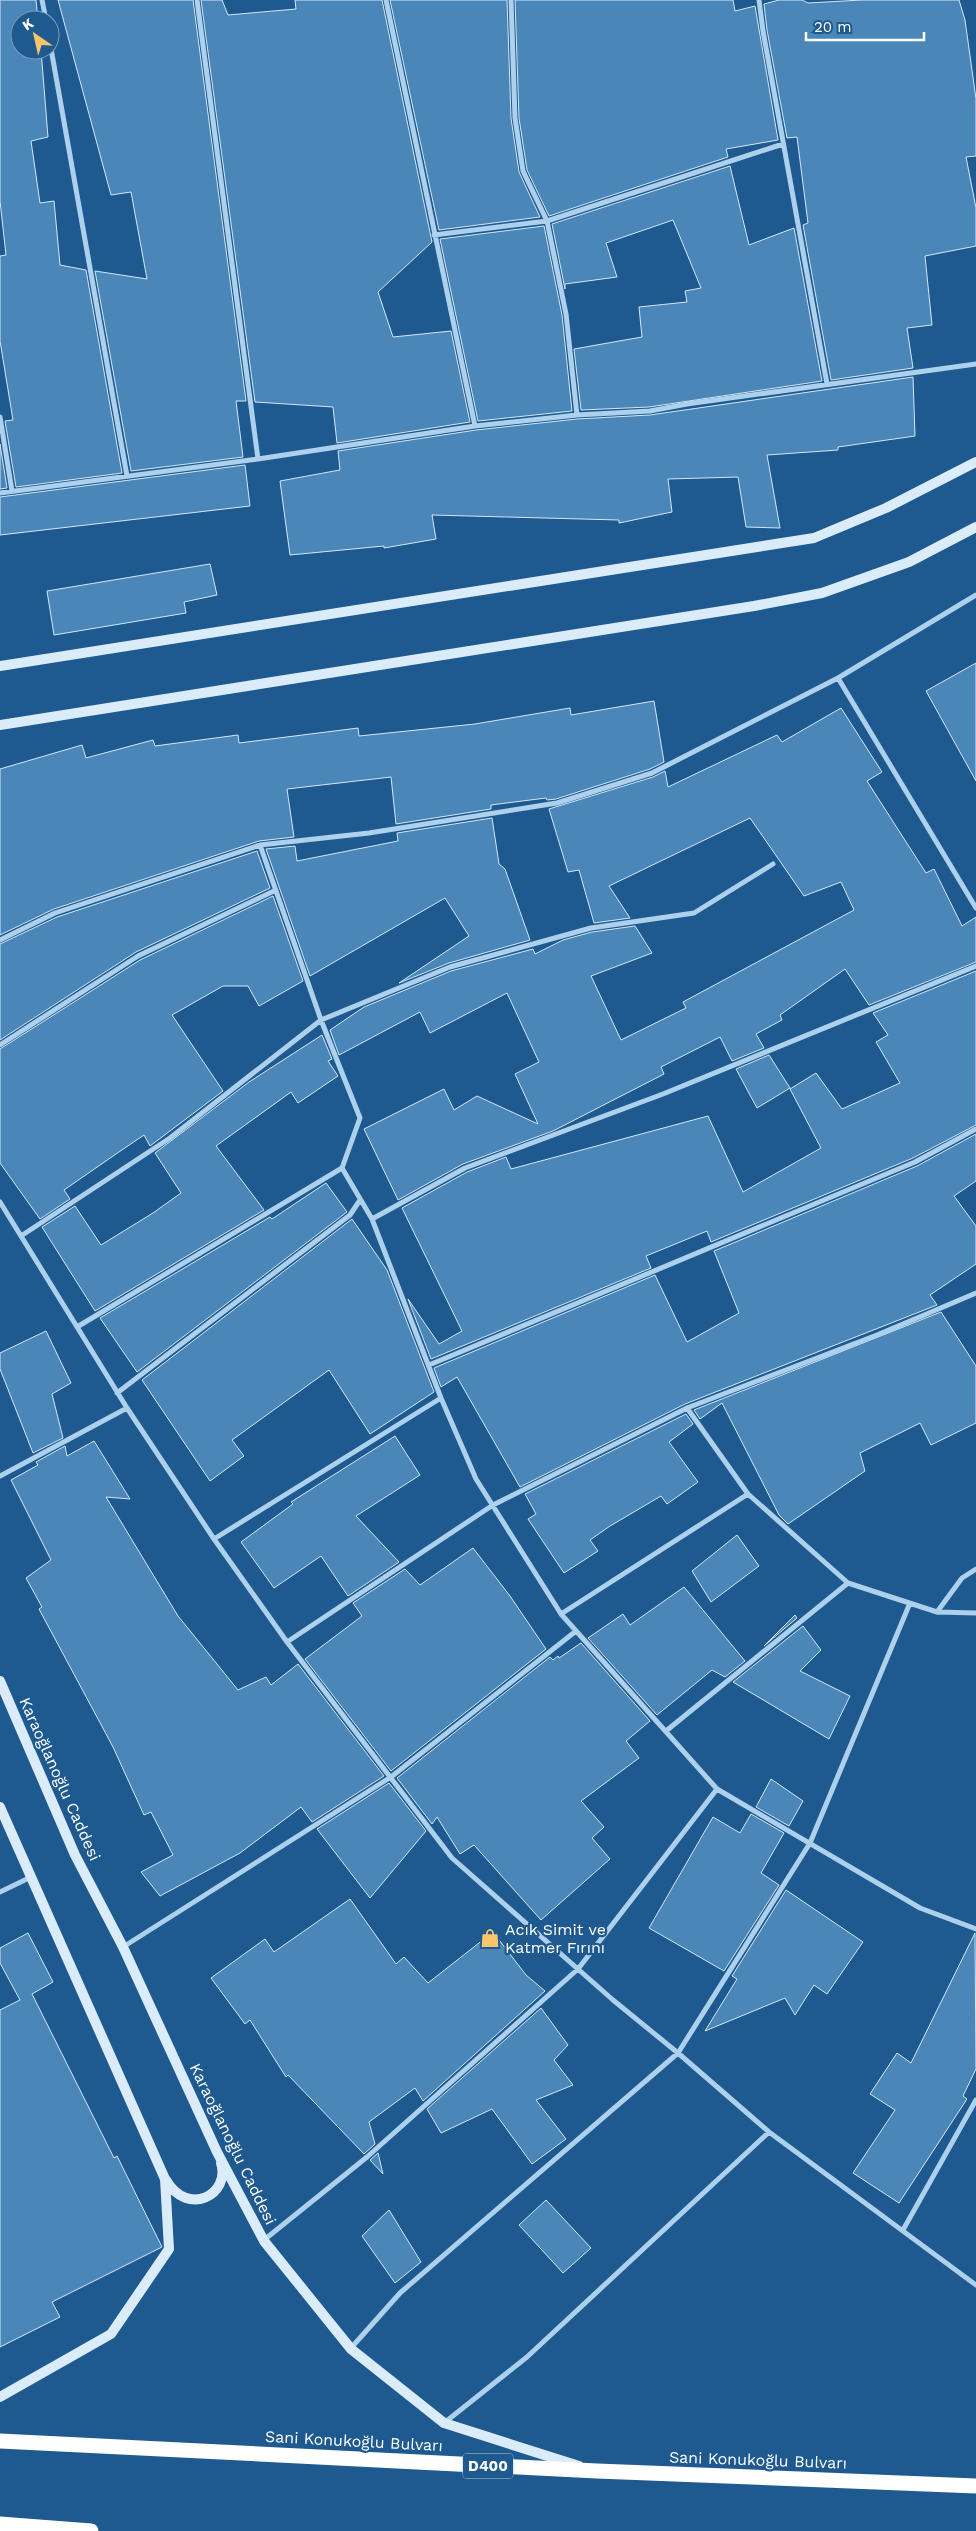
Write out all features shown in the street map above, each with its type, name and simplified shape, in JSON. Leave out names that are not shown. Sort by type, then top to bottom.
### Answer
[{"type":"highway","name":"Sani Konukoğlu Bulvarı","points":[[0,2441],[597,2471],[976,2486]]},
{"type":"highway","points":[[0,2524],[91,2531]]},
{"type":"main road","points":[[0,666],[814,538],[886,508],[976,462]]},
{"type":"main road","points":[[0,725],[754,606],[822,593],[909,562],[976,527]]},
{"type":"main road","name":"Karaoğlanoğlu Caddesi","points":[[0,1681],[76,1854],[123,1947],[218,2152],[264,2241],[351,2349],[444,2423],[597,2471]]},
{"type":"main road","points":[[0,1807],[172,2191],[184,2199],[200,2200],[212,2194],[220,2181],[222,2166],[218,2152]]},
{"type":"main road","points":[[0,2397],[111,2334],[168,2249],[165,2179]]},
{"type":"street","points":[[197,0],[258,459]]},
{"type":"street","points":[[386,0],[475,426]]},
{"type":"street","points":[[511,0],[515,118],[523,171],[547,221],[566,314],[576,415]]},
{"type":"street","points":[[759,0],[827,384]]},
{"type":"street","points":[[53,60],[127,476]]},
{"type":"street","points":[[434,235],[547,221],[783,144]]},
{"type":"street","points":[[0,493],[258,459],[475,426],[576,415],[650,411],[686,404],[976,364]]},
{"type":"street","points":[[0,417],[12,491]]},
{"type":"street","points":[[0,940],[55,913],[260,845],[369,833],[557,803],[652,773],[838,678],[976,595]]},
{"type":"street","points":[[838,678],[976,908]]},
{"type":"street","points":[[77,1327],[342,1168],[360,1118],[321,1020],[260,845]]},
{"type":"street","points":[[21,1236],[170,1138],[321,1020],[450,967],[591,928],[694,913],[773,864]]},
{"type":"street","points":[[0,1045],[138,956],[276,890]]},
{"type":"street","points":[[372,1218],[465,1168],[663,1094],[853,1014],[976,966]]},
{"type":"street","points":[[430,1365],[914,1162],[976,1129]]},
{"type":"street","points":[[342,1168],[372,1218],[430,1365],[441,1398],[476,1479],[561,1614],[717,1789],[920,1908],[976,1929]]},
{"type":"street","points":[[118,1393],[350,1215],[360,1200]]},
{"type":"street","points":[[0,1202],[127,1408],[214,1539],[287,1642],[452,1858],[578,1969],[769,2132],[976,2285]]},
{"type":"street","points":[[287,1642],[493,1505],[687,1408],[877,1335],[976,1293]]},
{"type":"street","points":[[214,1539],[441,1398]]},
{"type":"street","points":[[0,1476],[127,1408]]},
{"type":"street","points":[[687,1408],[748,1494],[848,1583],[937,1612],[976,1613]]},
{"type":"street","points":[[561,1614],[748,1494]]},
{"type":"street","points":[[937,1612],[962,1578],[976,1569]]},
{"type":"street","points":[[666,1731],[848,1583]]},
{"type":"street","points":[[351,2349],[400,2292],[678,2053],[810,1843],[910,1603]]},
{"type":"street","points":[[123,1947],[391,1777],[576,1631]]},
{"type":"street","points":[[264,2241],[367,2157],[578,1969],[717,1789]]},
{"type":"street","points":[[0,1892],[31,1876]]},
{"type":"street","points":[[904,2230],[976,2100]]},
{"type":"street","points":[[444,2423],[527,2357],[769,2132]]},
{"type":"building","points":[[0,0],[36,0],[37,10],[10,10],[10,60],[42,60],[48,137],[31,141],[40,203],[54,201],[60,265],[86,270],[122,473],[16,487],[5,421],[13,420],[0,341],[0,256],[6,255],[0,201]]},
{"type":"building","points":[[58,0],[193,0],[246,401],[236,401],[243,457],[131,471],[95,271],[147,279],[131,192],[111,195]]},
{"type":"building","points":[[201,0],[222,0],[228,15],[296,9],[295,0],[382,0],[432,242],[378,292],[393,337],[451,331],[470,422],[337,443],[333,407],[255,402]]},
{"type":"building","points":[[390,0],[507,0],[511,118],[519,172],[540,217],[439,230]]},
{"type":"building","points":[[515,0],[733,0],[735,11],[755,6],[778,140],[726,149],[728,157],[549,216],[527,170],[519,118]]},
{"type":"building","points":[[779,0],[802,0],[808,3],[862,0],[959,0],[965,20],[976,99],[976,156],[966,157],[976,208],[976,246],[925,256],[932,325],[907,328],[913,368],[831,380],[803,225],[808,223],[797,137],[787,138],[767,30],[764,4]]},
{"type":"building","points":[[730,166],[749,245],[794,228],[822,381],[649,407],[581,410],[574,349],[642,337],[639,307],[687,302],[685,291],[701,288],[673,220],[606,243],[617,277],[565,284],[565,289],[552,224]]},
{"type":"building","points":[[544,226],[562,315],[572,411],[478,421],[440,239]]},
{"type":"building","points":[[913,377],[915,436],[838,447],[838,450],[767,455],[780,528],[746,527],[738,477],[668,479],[672,512],[619,523],[619,520],[432,515],[436,539],[384,548],[384,546],[290,555],[280,481],[340,470],[338,451],[476,430],[577,419],[650,415]]},
{"type":"building","points":[[0,444],[7,488],[0,489]]},
{"type":"building","points":[[245,465],[250,506],[0,535],[0,497]]},
{"type":"building","points":[[210,564],[217,595],[184,602],[186,613],[54,635],[47,591]]},
{"type":"building","points":[[976,663],[976,781],[926,691]]},
{"type":"building","points":[[654,701],[664,762],[650,769],[556,799],[547,800],[546,798],[491,805],[491,809],[396,824],[391,777],[287,789],[294,837],[259,841],[54,909],[0,935],[0,769],[82,745],[86,758],[153,740],[155,746],[238,735],[239,743],[358,728],[359,736],[475,724],[570,708],[571,715]]},
{"type":"building","points":[[841,708],[882,772],[867,781],[926,873],[934,869],[962,926],[976,917],[976,962],[869,1005],[845,969],[780,1015],[782,1020],[756,1034],[764,1048],[732,1061],[720,1037],[661,1067],[664,1074],[553,1131],[463,1164],[398,1200],[364,1129],[444,1089],[454,1110],[477,1096],[538,1124],[515,1074],[539,1062],[507,993],[430,1033],[420,1012],[339,1055],[330,1030],[364,1007],[451,971],[533,949],[535,954],[563,940],[592,932],[635,926],[652,953],[591,976],[621,1040],[686,1008],[683,1002],[854,910],[841,882],[804,896],[750,818],[609,886],[630,918],[594,923],[579,870],[568,872],[549,809],[653,777],[665,771],[668,787],[777,735],[782,742]]},
{"type":"building","points":[[492,818],[499,864],[505,869],[530,940],[449,963],[399,983],[469,936],[445,898],[310,976],[266,849],[295,846],[297,861],[398,841],[397,833]]},
{"type":"building","points":[[257,851],[270,888],[136,952],[0,1040],[0,944],[57,917]]},
{"type":"building","points":[[273,896],[303,981],[259,1006],[248,986],[223,986],[172,1015],[223,1091],[150,1146],[144,1135],[64,1190],[70,1199],[40,1219],[0,1163],[0,1049],[140,960]]},
{"type":"building","points":[[976,971],[976,1125],[913,1158],[711,1242],[707,1231],[646,1256],[651,1268],[431,1359],[408,1299],[439,1344],[462,1331],[402,1208],[467,1172],[506,1157],[511,1169],[708,1116],[743,1192],[821,1148],[790,1089],[816,1073],[842,1109],[900,1083],[876,1042],[888,1035],[873,1013]]},
{"type":"building","points":[[322,1035],[332,1059],[328,1061],[338,1076],[298,1103],[291,1092],[216,1146],[264,1210],[95,1311],[42,1227],[75,1206],[101,1245],[153,1213],[181,1193],[155,1153],[249,1082]]},
{"type":"building","points":[[769,1055],[790,1088],[757,1108],[736,1069]]},
{"type":"building","points":[[976,1134],[976,1181],[954,1196],[976,1226],[976,1264],[930,1295],[937,1305],[685,1404],[520,1487],[457,1377],[441,1387],[434,1368],[655,1275],[687,1342],[739,1313],[714,1251],[917,1166]]},
{"type":"building","points":[[326,1183],[347,1212],[137,1372],[100,1318],[270,1217],[272,1219]]},
{"type":"building","points":[[352,1219],[387,1270],[434,1392],[370,1434],[329,1370],[232,1440],[244,1456],[210,1481],[142,1380]]},
{"type":"building","points":[[941,1312],[976,1366],[976,1423],[931,1445],[920,1423],[860,1453],[865,1471],[788,1524],[779,1515],[722,1403],[700,1419],[694,1410]]},
{"type":"building","points":[[46,1331],[71,1383],[52,1394],[63,1438],[33,1453],[0,1369],[0,1353]]},
{"type":"building","points":[[686,1414],[693,1424],[669,1442],[698,1482],[667,1504],[661,1496],[610,1526],[590,1540],[598,1551],[564,1573],[528,1519],[536,1514],[525,1494]]},
{"type":"building","points":[[395,1436],[420,1475],[356,1516],[399,1562],[348,1596],[321,1556],[274,1588],[241,1542],[293,1504],[291,1502]]},
{"type":"building","points":[[94,1441],[130,1499],[106,1497],[178,1616],[238,1690],[266,1677],[271,1685],[298,1664],[384,1776],[312,1822],[301,1807],[240,1853],[160,1896],[141,1872],[173,1855],[151,1812],[144,1815],[113,1747],[39,1609],[42,1607],[26,1578],[51,1560],[11,1480],[38,1465],[36,1462],[65,1446],[67,1456]]},
{"type":"building","points":[[737,1535],[759,1566],[711,1602],[692,1571]]},
{"type":"building","points":[[473,1548],[510,1596],[546,1649],[391,1771],[305,1659],[362,1616],[353,1603],[405,1569],[420,1585]]},
{"type":"building","points":[[684,1587],[745,1661],[725,1677],[712,1670],[657,1715],[588,1638],[623,1614],[630,1625]]},
{"type":"building","points":[[795,1615],[797,1618],[764,1646]]},
{"type":"building","points":[[803,1626],[821,1650],[800,1671],[850,1696],[829,1739],[733,1682]]},
{"type":"building","points":[[581,1643],[650,1721],[626,1741],[639,1758],[581,1801],[604,1827],[592,1838],[610,1859],[541,1920],[474,1845],[460,1854],[437,1817],[432,1824],[397,1778],[550,1657],[553,1660],[558,1656],[559,1658]]},
{"type":"building","points":[[771,1779],[803,1801],[789,1826],[756,1807]]},
{"type":"building","points":[[389,1783],[426,1831],[370,1898],[317,1829]]},
{"type":"building","points":[[751,1814],[784,1833],[761,1873],[779,1885],[724,1971],[649,1928],[713,1817],[740,1833]]},
{"type":"building","points":[[786,1890],[863,1942],[827,1994],[814,1985],[795,2015],[785,1998],[705,2031],[737,1979],[732,1976]]},
{"type":"building","points":[[350,1899],[396,1964],[404,1957],[428,1983],[493,1932],[526,1975],[545,1991],[423,2101],[415,2088],[369,2122],[375,2144],[364,2154],[288,2075],[286,2077],[250,2020],[245,2024],[211,1978],[265,1939],[274,1952]]},
{"type":"building","points":[[28,1933],[53,1982],[32,1994],[114,2158],[117,2156],[162,2247],[52,2302],[60,2317],[0,2347],[0,2010],[20,2000],[0,1963],[0,1948]]},
{"type":"building","points":[[975,1933],[976,2069],[963,2096],[967,2099],[899,2203],[853,2173],[895,2110],[870,2094],[897,2053],[911,2063]]},
{"type":"building","points":[[541,2008],[568,2045],[554,2060],[573,2085],[536,2100],[566,2139],[532,2164],[492,2109],[441,2133],[427,2109]]},
{"type":"building","points":[[378,2153],[383,2174],[370,2160]]},
{"type":"building","points":[[546,2200],[591,2248],[563,2273],[519,2225]]},
{"type":"building","points":[[389,2210],[421,2262],[395,2283],[362,2236]]},
{"type":"place","name":"Acık Simit ve Katmer Fırını","points":[[490,1938]]}]
